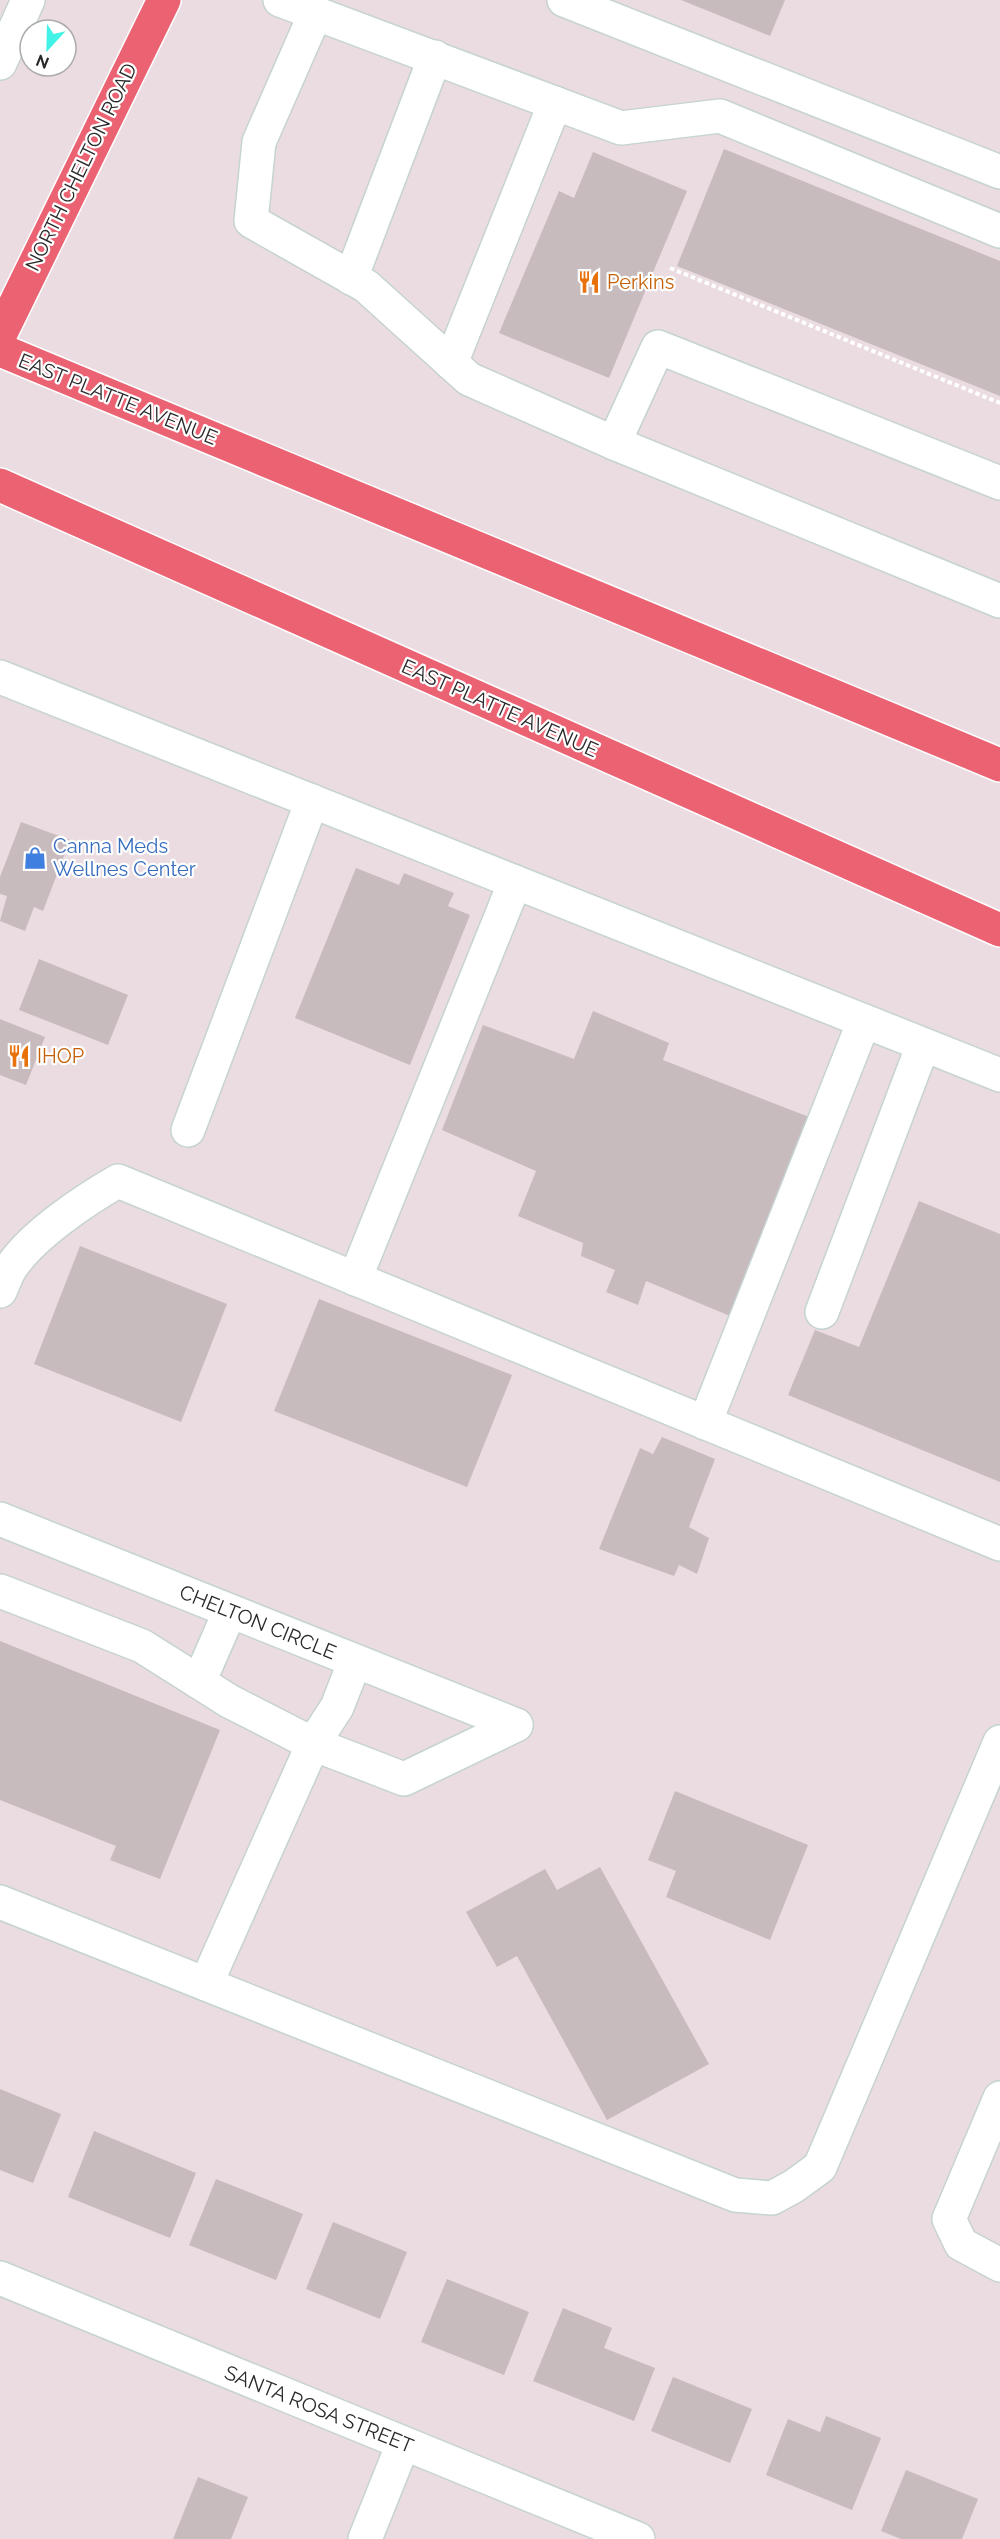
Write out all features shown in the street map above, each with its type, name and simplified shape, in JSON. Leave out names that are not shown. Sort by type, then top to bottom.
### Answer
[{"type":"main road","name":"NORTH CHELTON ROAD","points":[[0,334],[162,1]]},
{"type":"main road","name":"EAST PLATTE AVENUE","points":[[0,351],[1000,765]]},
{"type":"main road","name":"EAST PLATTE AVENUE","points":[[0,485],[1000,930]]},
{"type":"street","points":[[0,63],[28,0]]},
{"type":"street","points":[[280,0],[621,128],[720,116],[1000,231]]},
{"type":"street","points":[[564,0],[1000,172]]},
{"type":"street","points":[[316,12],[260,142],[251,221],[366,286],[469,379],[614,443],[1000,601]]},
{"type":"street","points":[[351,278],[435,57]]},
{"type":"street","points":[[451,363],[555,103]]},
{"type":"street","points":[[614,443],[658,348],[1000,483]]},
{"type":"street","points":[[0,677],[1000,1076]]},
{"type":"street","points":[[188,1130],[312,801]]},
{"type":"street","points":[[355,1279],[515,882]]},
{"type":"street","points":[[705,1423],[864,1021]]},
{"type":"street","points":[[822,1312],[922,1045]]},
{"type":"street","points":[[0,1292],[12,1266],[49,1228],[87,1199],[118,1181],[1000,1544]]},
{"type":"street","name":"CHELTON CIRCLE","points":[[0,1518],[516,1725],[404,1779],[313,1744]]},
{"type":"street","points":[[0,1590],[142,1646],[229,1701],[313,1744]]},
{"type":"street","points":[[199,1682],[230,1611]]},
{"type":"street","points":[[206,1984],[313,1744],[337,1707],[355,1661]]},
{"type":"street","points":[[0,1902],[735,2195],[772,2198],[795,2186],[820,2167],[1000,1742]]},
{"type":"street","points":[[1000,2098],[949,2219],[961,2244],[1000,2265]]},
{"type":"street","name":"SANTA ROSA STREET","points":[[0,2278],[638,2539]]},
{"type":"street","points":[[365,2539],[403,2444]]},
{"type":"path","points":[[670,268],[1000,403]]},
{"type":"building","points":[[681,0],[785,0],[770,36]]},
{"type":"building","points":[[724,149],[1000,261],[1000,396],[677,266]]},
{"type":"building","points":[[593,152],[687,191],[609,378],[499,333],[559,191],[574,198]]},
{"type":"building","name":"Canna Meds Wellnes Center","points":[[21,822],[70,840],[43,911],[34,907],[25,931],[0,921],[7,896],[0,894],[0,877]]},
{"type":"building","points":[[356,868],[399,885],[404,873],[454,893],[448,906],[470,915],[410,1065],[295,1018]]},
{"type":"building","points":[[39,959],[128,995],[108,1045],[19,1010]]},
{"type":"building","points":[[593,1011],[669,1043],[663,1060],[809,1117],[730,1316],[646,1281],[638,1305],[606,1292],[615,1270],[581,1256],[583,1243],[518,1216],[536,1171],[442,1130],[483,1025],[574,1059]]},
{"type":"building","name":"IHOP","points":[[0,1019],[45,1037],[26,1085],[0,1075]]},
{"type":"building","points":[[919,1201],[1000,1234],[1000,1482],[788,1395],[815,1330],[859,1347]]},
{"type":"building","points":[[80,1246],[227,1304],[181,1422],[34,1364]]},
{"type":"building","points":[[319,1299],[512,1375],[467,1487],[274,1411]]},
{"type":"building","points":[[662,1437],[715,1459],[689,1527],[709,1538],[697,1574],[679,1565],[674,1576],[599,1549],[640,1448],[653,1454]]},
{"type":"building","points":[[0,1641],[220,1730],[160,1879],[110,1860],[116,1846],[0,1800]]},
{"type":"building","points":[[675,1791],[808,1845],[770,1940],[666,1897],[676,1871],[648,1860]]},
{"type":"building","points":[[600,1867],[709,2064],[607,2120],[517,1956],[497,1967],[466,1912],[545,1869],[557,1890]]},
{"type":"building","points":[[0,2089],[61,2114],[33,2183],[0,2170]]},
{"type":"building","points":[[94,2131],[196,2173],[170,2238],[68,2197]]},
{"type":"building","points":[[216,2179],[303,2214],[276,2280],[189,2245]]},
{"type":"building","points":[[333,2222],[407,2252],[380,2319],[306,2289]]},
{"type":"building","points":[[447,2279],[529,2312],[504,2375],[421,2342]]},
{"type":"building","points":[[563,2308],[612,2328],[604,2348],[655,2368],[634,2421],[533,2381]]},
{"type":"building","points":[[673,2377],[752,2409],[730,2463],[651,2431]]},
{"type":"building","points":[[826,2416],[881,2438],[852,2510],[766,2475],[788,2419],[820,2432]]},
{"type":"building","points":[[906,2470],[978,2499],[962,2539],[901,2539],[881,2531]]},
{"type":"building","points":[[198,2477],[248,2497],[231,2539],[173,2539]]},
{"type":"place","name":"Perkins","points":[[589,282]]},
{"type":"place","name":"Canna Meds Wellnes Center","points":[[35,858]]},
{"type":"place","name":"IHOP","points":[[19,1056]]}]
